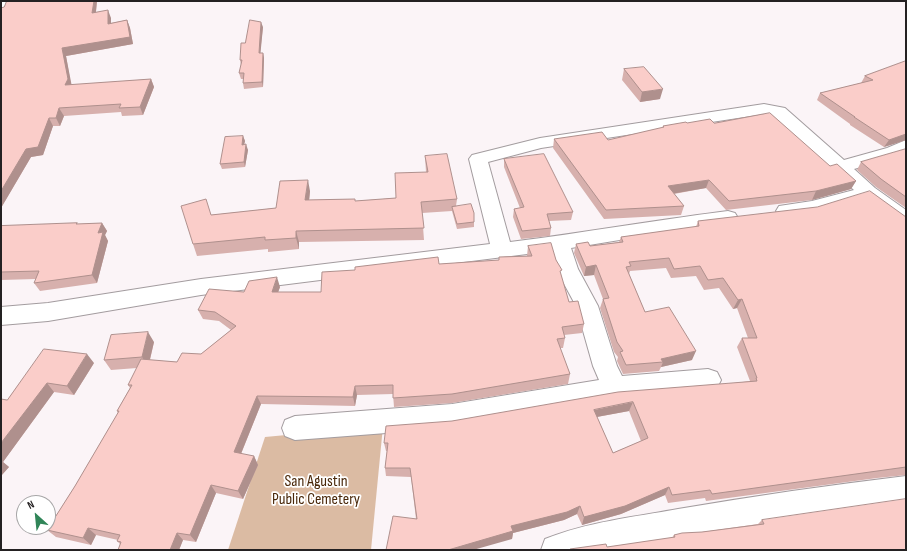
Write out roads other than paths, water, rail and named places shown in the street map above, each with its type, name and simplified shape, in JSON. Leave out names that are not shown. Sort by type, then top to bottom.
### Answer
[{"type":"street","points":[[1,11],[6,1]]},
{"type":"street","points":[[502,250],[478,159],[540,143],[764,109],[779,112],[842,167],[868,192],[906,220]]},
{"type":"street","points":[[842,167],[893,152],[906,145]]},
{"type":"street","points":[[1,316],[48,312],[201,287],[559,243],[668,225],[812,208],[868,192]]},
{"type":"street","points":[[559,243],[567,269],[587,306],[605,366],[615,388]]},
{"type":"street","points":[[295,428],[452,416],[615,388],[708,380]]},
{"type":"street","points":[[556,550],[633,532],[745,512],[844,497],[906,490]]},
{"type":"park label","name":"San Agustin Public Cemetery","points":[[316,491]]}]
